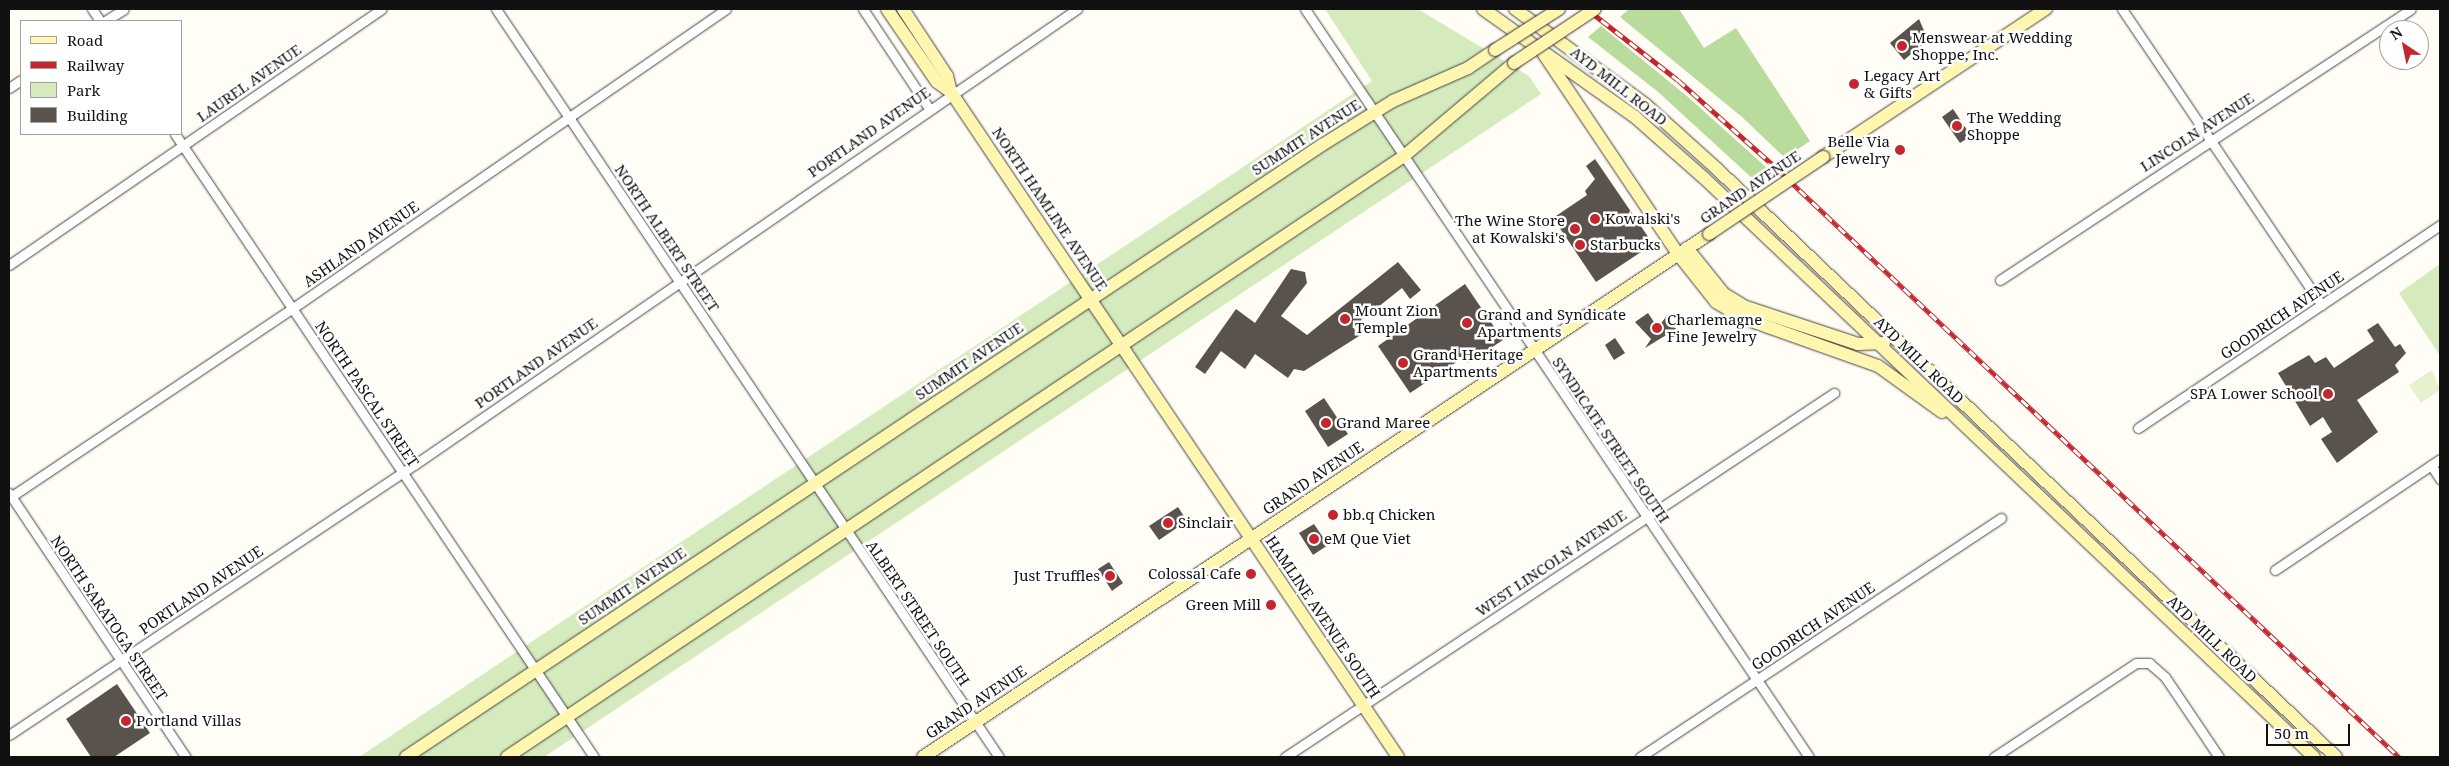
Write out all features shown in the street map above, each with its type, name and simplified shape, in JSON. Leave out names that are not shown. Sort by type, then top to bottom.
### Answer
[{"type":"main road","name":"NORTH HAMLINE AVENUE","points":[[887,9],[937,82],[951,92]]},
{"type":"main road","name":"NORTH HAMLINE AVENUE","points":[[902,9],[947,76],[951,92],[1121,345]]},
{"type":"main road","name":"AYD MILL ROAD","points":[[1483,9],[1538,44],[1635,117],[1880,344],[2314,757]]},
{"type":"main road","name":"AYD MILL ROAD","points":[[1514,9],[1646,105],[2336,757]]},
{"type":"main road","name":"SUMMIT AVENUE","points":[[406,757],[1375,112],[1468,68],[1559,9]]},
{"type":"main road","points":[[506,757],[567,718],[845,528],[1404,156],[1514,63],[1595,9]]},
{"type":"main road","name":"GRAND AVENUE","points":[[923,757],[2046,9]]},
{"type":"main road","points":[[1538,44],[1683,251],[1706,291],[1727,310],[1878,366],[1968,429]]},
{"type":"main road","points":[[1683,251],[1724,294],[1746,307],[1850,342],[1880,344],[1896,340]]},
{"type":"main road","name":"HAMLINE AVENUE SOUTH","points":[[1121,345],[1398,757]]},
{"type":"street","points":[[92,9],[99,20]]},
{"type":"street","points":[[107,20],[124,9]]},
{"type":"street","name":"LAUREL AVENUE","points":[[9,265],[381,9]]},
{"type":"street","name":"NORTH ALBERT STREET","points":[[496,9],[815,483]]},
{"type":"street","name":"ASHLAND AVENUE","points":[[10,496],[293,308],[726,9]]},
{"type":"street","points":[[863,9],[928,107]]},
{"type":"street","name":"PORTLAND AVENUE","points":[[9,735],[403,472],[928,107],[1077,9]]},
{"type":"street","name":"SYNDICATE STREET SOUTH","points":[[1305,9],[1808,757]]},
{"type":"street","points":[[2122,9],[2322,305]]},
{"type":"street","name":"LINCOLN AVENUE","points":[[2000,280],[2211,139],[2411,9]]},
{"type":"street","points":[[9,88],[20,81]]},
{"type":"street","name":"NORTH PASCAL STREET","points":[[176,135],[594,757]]},
{"type":"street","name":"GOODRICH AVENUE","points":[[2138,428],[2440,225]]},
{"type":"street","name":"WEST LINCOLN AVENUE","points":[[1285,757],[1834,393]]},
{"type":"street","points":[[2275,570],[2440,459]]},
{"type":"street","points":[[2431,466],[2440,479]]},
{"type":"street","name":"ALBERT STREET SOUTH","points":[[815,483],[999,757]]},
{"type":"street","name":"NORTH SARATOGA STREET","points":[[10,496],[186,757]]},
{"type":"street","name":"GOODRICH AVENUE","points":[[1640,757],[2001,518]]},
{"type":"street","points":[[1994,757],[2136,663],[2149,663],[2165,677],[2219,757]]},
{"type":"green space","points":[[1325,9],[1418,9],[1529,76],[1541,94],[544,757],[359,757],[1372,81]]},
{"type":"green space","points":[[1629,9],[1679,9],[1704,48],[1736,28],[1810,141],[1785,158],[1742,117],[1620,17]]},
{"type":"green space","points":[[1601,26],[1688,97],[1767,168],[1752,178],[1657,91],[1588,37]]},
{"type":"green space","points":[[2440,264],[2440,356],[2399,293]]},
{"type":"green space","points":[[2432,370],[2440,390],[2421,403],[2409,385]]},
{"type":"building","points":[[1919,19],[1928,40],[1904,60],[1890,43]]},
{"type":"building","name":"The Wedding Shoppe","points":[[1953,109],[1971,136],[1960,143],[1942,117]]},
{"type":"building","name":"Kowalski's","points":[[1595,159],[1653,244],[1596,282],[1555,221],[1556,216],[1587,195],[1585,191],[1595,179],[1586,166]]},
{"type":"building","name":"Mount Zion Temple","points":[[1398,262],[1421,290],[1410,299],[1402,288],[1353,327],[1359,336],[1304,371],[1294,369],[1288,378],[1255,354],[1245,369],[1221,351],[1205,374],[1195,367],[1236,309],[1255,323],[1291,269],[1305,272],[1307,283],[1281,316],[1307,335]]},
{"type":"building","points":[[1465,284],[1503,340],[1468,363],[1464,357],[1410,393],[1378,346]]},
{"type":"building","name":"Charlemagne Fine Jewelry","points":[[1648,313],[1658,328],[1667,315],[1676,329],[1645,348],[1651,339],[1635,322]]},
{"type":"building","name":"SPA Lower School","points":[[2378,323],[2395,347],[2400,344],[2406,353],[2395,365],[2399,372],[2357,400],[2378,432],[2337,463],[2321,439],[2332,432],[2323,417],[2310,426],[2278,373],[2309,355],[2315,363],[2326,357],[2334,368],[2374,341],[2367,330]]},
{"type":"building","points":[[1615,338],[1625,353],[1614,360],[1605,345]]},
{"type":"building","name":"Grand Maree","points":[[1324,398],[1348,434],[1328,447],[1305,411]]},
{"type":"building","name":"Sinclair","points":[[1178,507],[1187,521],[1159,540],[1149,526]]},
{"type":"building","name":"eM Que Viet","points":[[1314,524],[1328,545],[1313,555],[1299,533]]},
{"type":"building","name":"Just Truffles","points":[[1109,562],[1123,583],[1112,591],[1098,569]]},
{"type":"building","name":"Portland Villas","points":[[117,684],[150,733],[114,757],[91,757],[66,719]]},
{"type":"railway","points":[[1587,9],[1678,80],[1773,165],[2399,757]]},
{"type":"place","name":"Menswear at Wedding Shoppe, Inc.","points":[[1902,46]]},
{"type":"place","name":"Legacy Art & Gifts","points":[[1854,84]]},
{"type":"place","name":"The Wedding Shoppe","points":[[1957,126]]},
{"type":"place","name":"Belle Via Jewelry","points":[[1900,150]]},
{"type":"place","name":"Kowalski's","points":[[1595,219]]},
{"type":"place","name":"The Wine Store at Kowalski's","points":[[1575,229]]},
{"type":"place","name":"Starbucks","points":[[1580,245]]},
{"type":"place","name":"Mount Zion Temple","points":[[1345,319]]},
{"type":"place","name":"Grand and Syndicate Apartments","points":[[1467,323]]},
{"type":"place","name":"Charlemagne Fine Jewelry","points":[[1657,328]]},
{"type":"place","name":"Grand Heritage Apartments","points":[[1403,363]]},
{"type":"place","name":"SPA Lower School","points":[[2328,394]]},
{"type":"place","name":"Grand Maree","points":[[1326,423]]},
{"type":"place","name":"bb.q Chicken","points":[[1333,515]]},
{"type":"place","name":"Sinclair","points":[[1168,523]]},
{"type":"place","name":"eM Que Viet","points":[[1314,539]]},
{"type":"place","name":"Colossal Cafe","points":[[1251,574]]},
{"type":"place","name":"Just Truffles","points":[[1110,576]]},
{"type":"place","name":"Green Mill","points":[[1271,605]]},
{"type":"place","name":"Portland Villas","points":[[126,721]]}]
